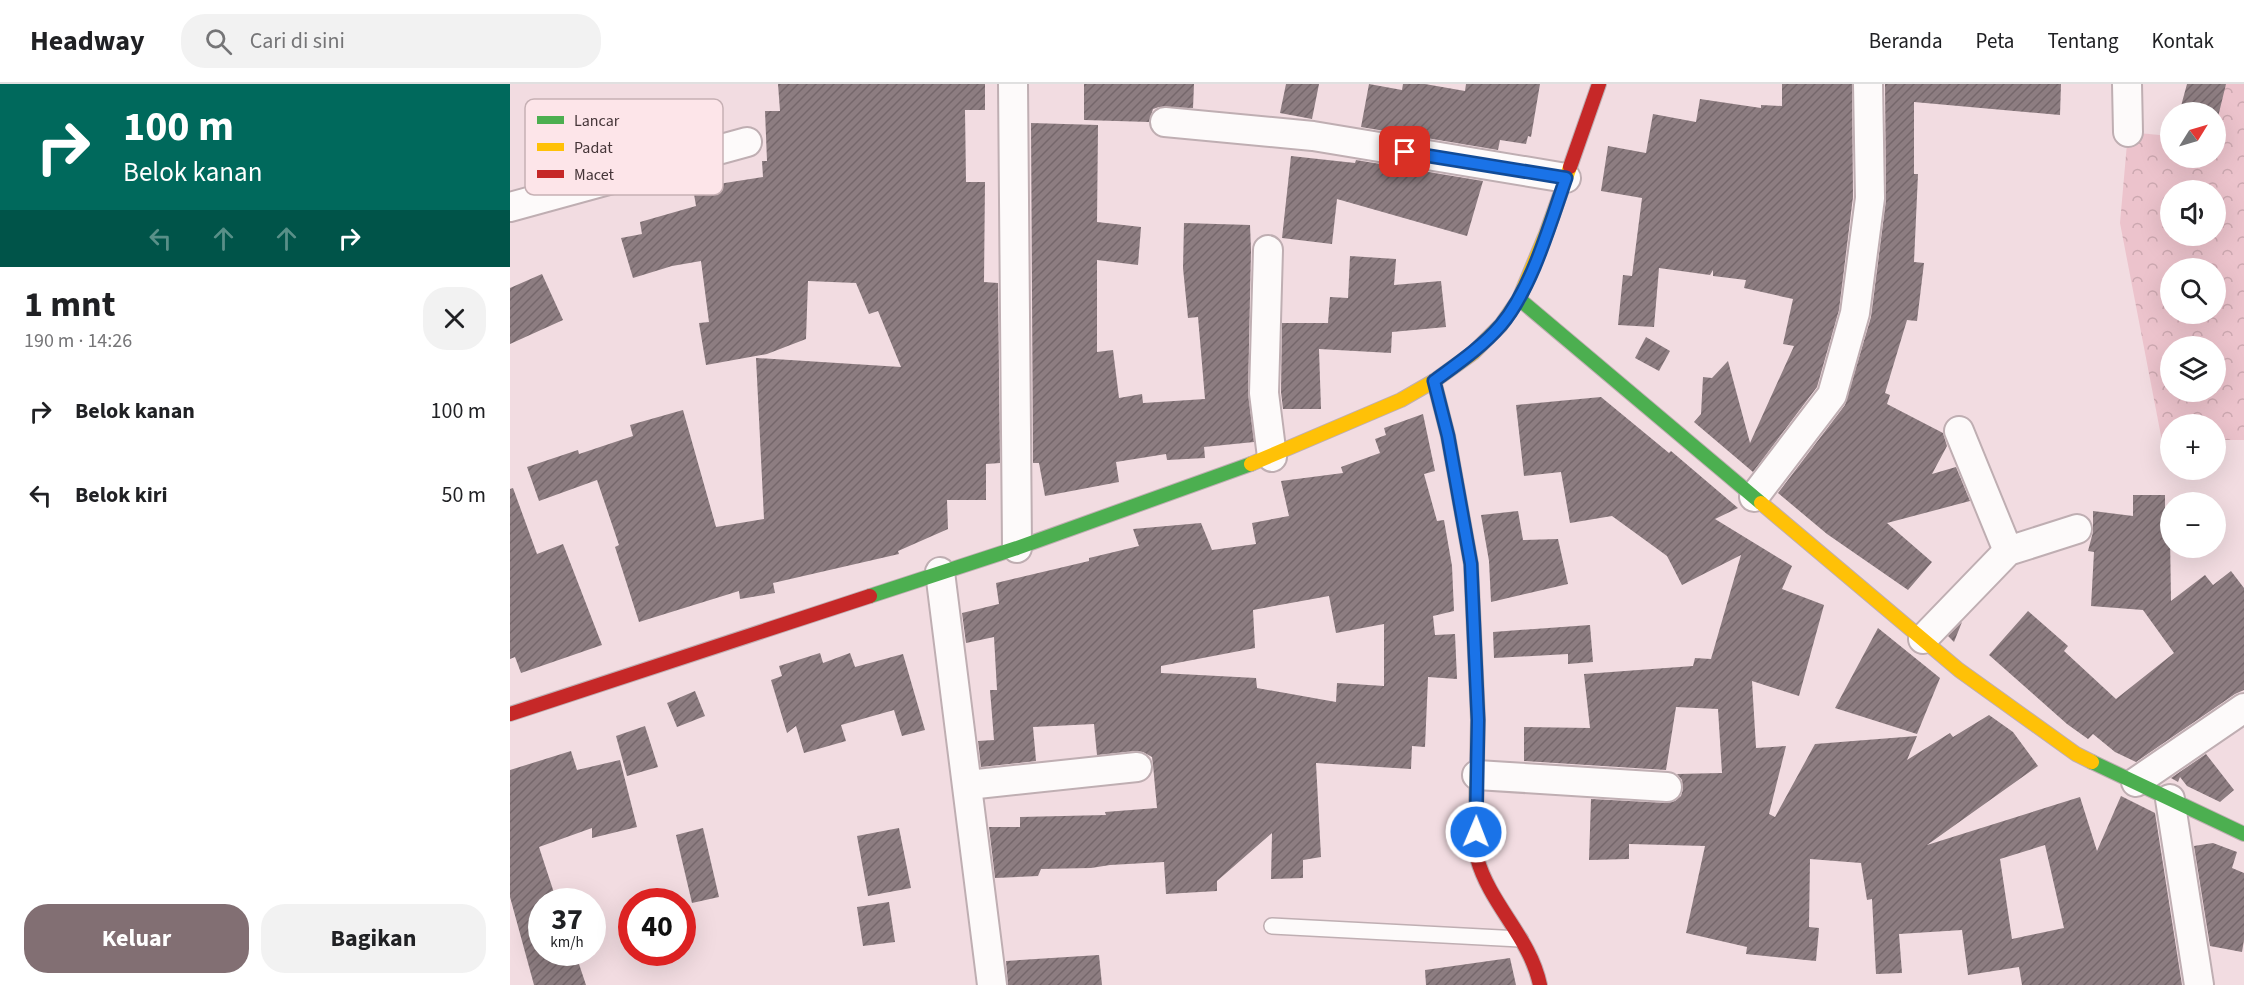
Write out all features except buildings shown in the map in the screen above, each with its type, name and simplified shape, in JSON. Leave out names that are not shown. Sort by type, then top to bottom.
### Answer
[{"type":"main road","points":[[510,714],[1017,548],[1272,457],[1401,400],[1434,381],[1473,353],[1501,325],[1519,299],[1546,234],[1599,84]]},
{"type":"main road","points":[[1519,299],[1959,670],[2076,754],[2244,834]]},
{"type":"main road","points":[[1434,381],[1448,436],[1471,564],[1478,720],[1476,851],[1480,870],[1492,896],[1534,963],[1540,985]]},
{"type":"street","points":[[1013,84],[1017,548]]},
{"type":"street","points":[[1754,497],[1832,395],[1841,364],[1855,313],[1870,198],[1868,84]]},
{"type":"street","points":[[2127,84],[2128,132]]},
{"type":"street","points":[[1165,122],[1313,136],[1566,178]]},
{"type":"street","points":[[723,149],[747,142]]},
{"type":"street","points":[[510,207],[554,195]]},
{"type":"street","points":[[1268,250],[1264,393],[1272,457]]},
{"type":"street","points":[[1959,431],[2008,551]]},
{"type":"street","points":[[1923,639],[2008,551],[2077,530]]},
{"type":"street","points":[[940,572],[992,985]]},
{"type":"street","points":[[2136,782],[2244,708]]},
{"type":"street","points":[[968,785],[1137,767]]},
{"type":"street","points":[[1477,775],[1667,787]]},
{"type":"street","points":[[2170,799],[2199,985]]},
{"type":"lane","points":[[1272,926],[1520,939]]},
{"type":"green space","points":[[2223,84],[2244,84],[2244,440],[2226,440],[2226,414],[2160,414],[2160,431],[2120,223],[2128,132],[2160,135],[2160,168],[2226,168],[2226,102],[2218,102]]},
{"type":"traffic: fast","points":[[1519,299],[1761,503]]},
{"type":"traffic: fast","points":[[870,596],[1017,548],[1251,464]]},
{"type":"traffic: fast","points":[[2092,762],[2244,834]]},
{"type":"traffic: slow","points":[[1251,464],[1401,400],[1434,381],[1473,353],[1501,325],[1519,299],[1570,167]]},
{"type":"traffic: slow","points":[[1434,381],[1448,436],[1471,564],[1478,720],[1475,851],[1477,858]]},
{"type":"traffic: slow","points":[[1761,503],[1959,670],[2076,754],[2092,762]]},
{"type":"traffic: jam","points":[[1570,167],[1599,84]]},
{"type":"traffic: jam","points":[[510,714],[870,596]]},
{"type":"traffic: jam","points":[[1477,858],[1491,891],[1528,952],[1540,985]]},
{"type":"route","points":[[1405,152],[1566,178],[1519,299],[1501,325],[1473,353],[1434,381],[1448,436],[1471,564],[1478,720],[1476,832]]}]
